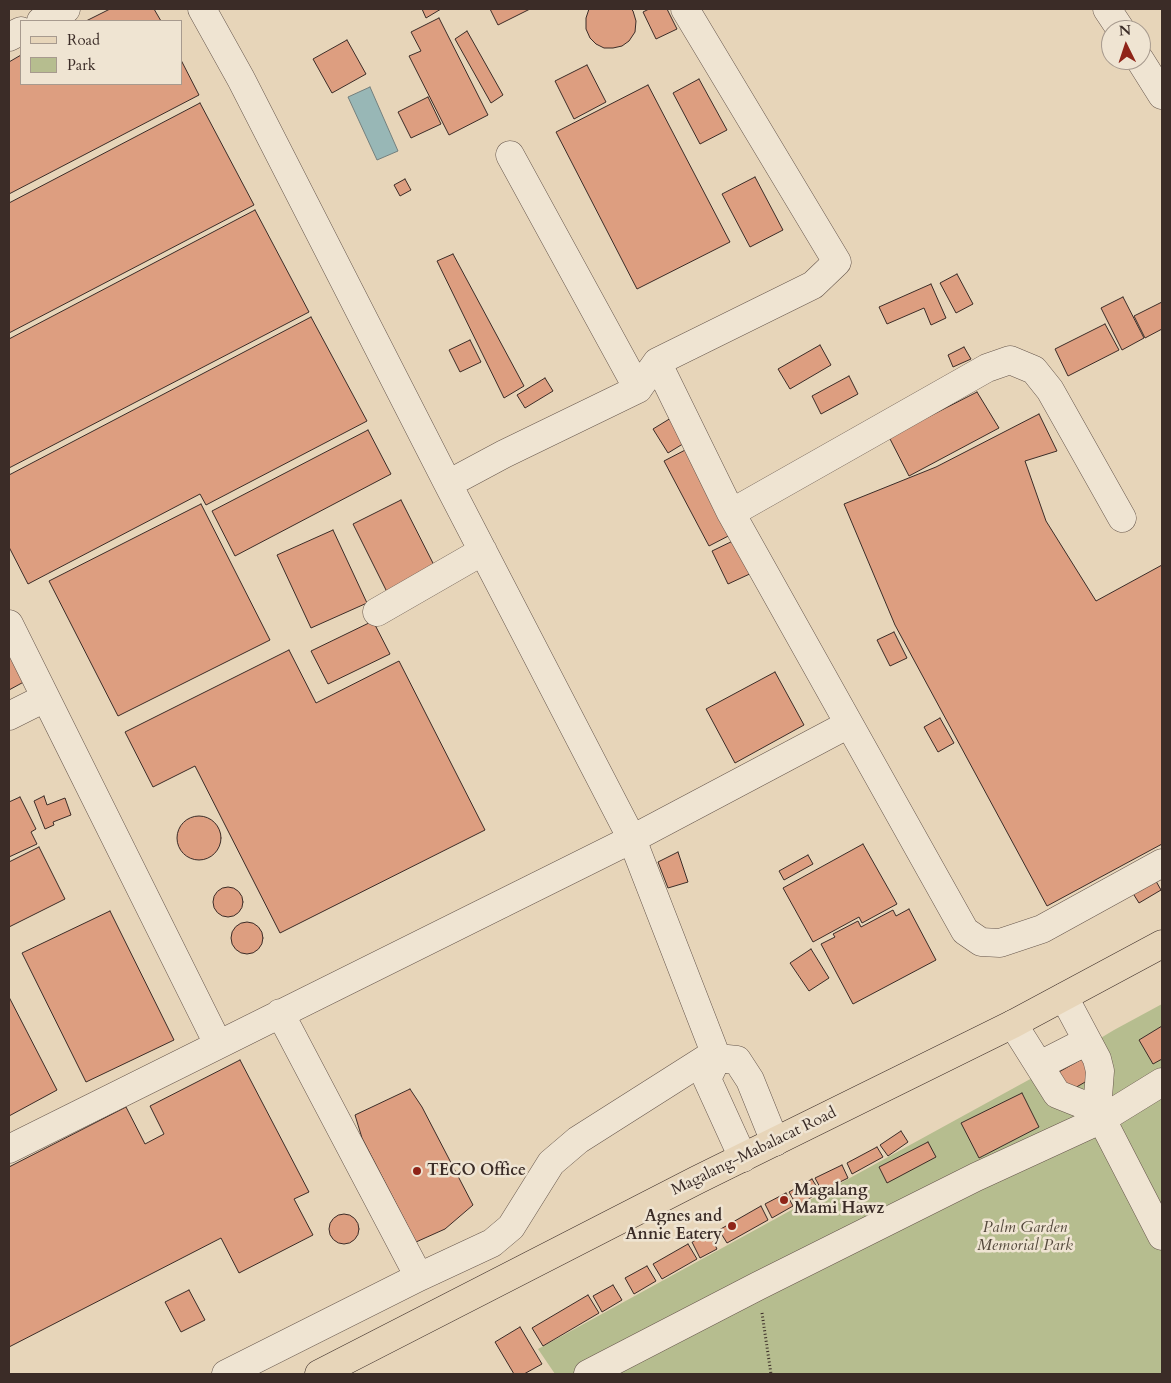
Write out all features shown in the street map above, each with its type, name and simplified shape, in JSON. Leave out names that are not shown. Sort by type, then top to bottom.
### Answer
[{"type":"main road","name":"Magalang-Mabalacat Road","points":[[320,1374],[742,1158],[1013,1024],[1162,944]]},
{"type":"lane","points":[[43,20],[66,9]]},
{"type":"lane","points":[[202,9],[241,79],[632,839],[716,1056],[707,1079],[742,1158]]},
{"type":"lane","points":[[448,484],[504,454],[638,389],[658,362],[813,285],[837,262],[685,9]]},
{"type":"lane","points":[[1107,9],[1114,20]]},
{"type":"lane","points":[[1146,70],[1162,96]]},
{"type":"lane","points":[[510,155],[638,389]]},
{"type":"lane","points":[[732,513],[987,368],[1010,360],[1034,370],[1050,390],[1122,518]]},
{"type":"lane","points":[[658,362],[732,513],[965,931],[981,942],[1000,943],[1042,929],[1162,863]]},
{"type":"lane","points":[[377,612],[483,551]]},
{"type":"lane","points":[[9,624],[218,1044]]},
{"type":"lane","points":[[9,716],[45,698]]},
{"type":"lane","points":[[9,1149],[632,839],[849,724]]},
{"type":"lane","points":[[1064,997],[1097,1059],[1100,1071],[1099,1114],[1162,1236]]},
{"type":"lane","points":[[280,1013],[419,1277]]},
{"type":"lane","points":[[1013,1024],[1057,1094],[1099,1114]]},
{"type":"lane","points":[[1040,1065],[1088,1041]]},
{"type":"lane","points":[[226,1374],[419,1277],[492,1243],[511,1227],[551,1163],[578,1140],[716,1056],[737,1060],[750,1080],[775,1142]]},
{"type":"lane","points":[[588,1374],[1162,1082]]},
{"type":"lane","points":[[727,1121],[760,1106]]},
{"type":"path","points":[[758,1286],[771,1374]]},
{"type":"green space","name":"Palm Garden Memorial Park","points":[[1162,1004],[1162,1374],[555,1374],[538,1349],[1054,1066]]},
{"type":"water","points":[[370,87],[398,151],[377,160],[348,97]]},
{"type":"building","points":[[110,9],[154,9],[160,20],[88,20]]},
{"type":"building","points":[[422,9],[441,9],[426,18]]},
{"type":"building","points":[[490,9],[530,9],[498,25]]},
{"type":"building","points":[[589,9],[631,9],[636,21],[635,32],[629,41],[622,46],[604,48],[596,44],[590,38],[586,29],[586,18]]},
{"type":"building","points":[[649,9],[667,9],[677,29],[656,39],[643,12]]},
{"type":"building","points":[[439,18],[488,115],[449,135],[409,56],[421,51],[411,32]]},
{"type":"building","points":[[467,31],[503,95],[491,103],[455,39]]},
{"type":"building","points":[[347,40],[366,74],[332,93],[313,59]]},
{"type":"building","points":[[20,56],[20,85],[182,85],[182,62],[199,95],[9,194],[9,62]]},
{"type":"building","points":[[587,65],[606,102],[574,119],[555,81]]},
{"type":"building","points":[[699,79],[727,130],[700,144],[673,93]]},
{"type":"building","points":[[648,85],[730,242],[637,289],[556,132]]},
{"type":"building","points":[[428,97],[441,124],[411,138],[398,112]]},
{"type":"building","points":[[200,103],[254,205],[9,333],[9,203]]},
{"type":"building","points":[[755,177],[783,230],[750,247],[722,194]]},
{"type":"building","points":[[405,179],[411,190],[400,196],[394,185]]},
{"type":"building","points":[[255,210],[309,312],[9,468],[9,339]]},
{"type":"building","points":[[453,254],[524,386],[504,398],[437,261]]},
{"type":"building","points":[[957,274],[973,304],[956,313],[940,283]]},
{"type":"building","points":[[931,284],[946,318],[931,325],[924,308],[887,324],[879,307]]},
{"type":"building","points":[[1123,297],[1144,338],[1122,350],[1101,308]]},
{"type":"building","points":[[1162,302],[1162,329],[1145,338],[1134,316]]},
{"type":"building","points":[[311,317],[367,421],[206,505],[200,494],[28,584],[9,547],[9,475]]},
{"type":"building","points":[[1105,324],[1119,350],[1068,376],[1055,349]]},
{"type":"building","points":[[470,340],[481,362],[460,372],[449,350]]},
{"type":"building","points":[[820,345],[831,365],[790,389],[778,369]]},
{"type":"building","points":[[964,347],[971,359],[953,367],[948,355]]},
{"type":"building","points":[[849,376],[858,394],[821,414],[812,396]]},
{"type":"building","points":[[545,378],[553,391],[525,408],[517,395]]},
{"type":"building","points":[[977,392],[999,428],[909,476],[889,437]]},
{"type":"building","points":[[1039,414],[1057,451],[1025,461],[1046,521],[1096,601],[1162,565],[1162,844],[1047,906],[895,625],[844,504],[936,467]]},
{"type":"building","points":[[671,418],[686,442],[668,453],[653,429]]},
{"type":"building","points":[[368,430],[391,474],[235,556],[212,511]]},
{"type":"building","points":[[691,447],[736,532],[709,546],[664,461]]},
{"type":"building","points":[[401,500],[438,573],[389,596],[353,524]]},
{"type":"building","points":[[201,504],[270,640],[118,716],[49,581]]},
{"type":"building","points":[[333,530],[367,603],[311,628],[277,555]]},
{"type":"building","points":[[737,539],[754,572],[728,584],[712,551]]},
{"type":"building","points":[[373,621],[390,654],[328,684],[311,651]]},
{"type":"building","points":[[894,632],[907,658],[890,666],[877,640]]},
{"type":"building","points":[[9,637],[31,678],[9,690]]},
{"type":"building","points":[[289,650],[316,703],[399,661],[485,830],[280,933],[195,766],[153,787],[125,732]]},
{"type":"building","points":[[775,672],[804,725],[735,763],[706,709]]},
{"type":"building","points":[[940,718],[954,743],[938,752],[924,727]]},
{"type":"building","points":[[44,796],[47,805],[65,798],[71,815],[53,822],[54,825],[45,829],[34,801]]},
{"type":"building","points":[[20,797],[36,829],[31,832],[37,844],[9,857],[9,802]]},
{"type":"building","points":[[199,816],[211,820],[217,826],[221,838],[217,850],[211,856],[199,860],[187,856],[181,850],[177,838],[181,826],[187,820]]},
{"type":"building","points":[[863,844],[897,904],[862,923],[859,917],[813,942],[783,888]]},
{"type":"building","points":[[39,847],[65,899],[9,927],[9,862]]},
{"type":"building","points":[[678,852],[688,882],[668,888],[658,862]]},
{"type":"building","points":[[808,855],[813,864],[784,880],[779,871]]},
{"type":"building","points":[[1152,874],[1161,890],[1139,903],[1129,887]]},
{"type":"building","points":[[228,887],[234,888],[242,896],[242,908],[234,916],[228,917],[222,916],[214,908],[213,902],[214,896],[222,888]]},
{"type":"building","points":[[909,909],[936,960],[853,1004],[821,944],[835,937],[833,934],[858,921],[861,927],[893,910],[896,916]]},
{"type":"building","points":[[110,911],[174,1040],[86,1082],[22,953]]},
{"type":"building","points":[[247,922],[253,923],[258,927],[262,932],[262,944],[258,949],[253,953],[247,954],[241,953],[236,949],[232,944],[231,938],[232,932],[236,927],[241,923]]},
{"type":"building","points":[[811,949],[829,978],[809,991],[790,963]]},
{"type":"building","points":[[9,997],[57,1090],[9,1116]]},
{"type":"building","points":[[1162,1026],[1162,1059],[1153,1064],[1139,1040]]},
{"type":"building","points":[[1082,1059],[1092,1078],[1068,1092],[1057,1073]]},
{"type":"building","points":[[240,1060],[309,1192],[294,1199],[313,1235],[239,1273],[221,1238],[9,1347],[9,1167],[126,1107],[145,1144],[164,1134],[150,1106]]},
{"type":"building","name":"TECO Office","points":[[410,1089],[422,1107],[473,1205],[445,1229],[416,1242],[362,1138],[355,1115]]},
{"type":"building","points":[[1022,1093],[1039,1127],[979,1158],[961,1123]]},
{"type":"building","points":[[901,1131],[908,1142],[888,1156],[880,1145]]},
{"type":"building","points":[[928,1142],[936,1157],[887,1183],[879,1167]]},
{"type":"building","points":[[877,1147],[883,1157],[852,1174],[847,1163]]},
{"type":"building","points":[[842,1165],[848,1178],[822,1191],[815,1178]]},
{"type":"building","points":[[812,1179],[820,1192],[797,1206],[789,1192]]},
{"type":"building","points":[[786,1193],[793,1206],[772,1218],[765,1204]]},
{"type":"building","points":[[761,1206],[768,1220],[727,1243],[719,1230]]},
{"type":"building","points":[[344,1214],[350,1215],[358,1223],[358,1235],[350,1243],[344,1244],[338,1243],[330,1235],[329,1229],[330,1223],[338,1215]]},
{"type":"building","points":[[709,1233],[717,1249],[700,1258],[692,1242]]},
{"type":"building","points":[[688,1244],[697,1259],[662,1279],[653,1264]]},
{"type":"building","points":[[647,1266],[656,1281],[634,1294],[625,1278]]},
{"type":"building","points":[[613,1285],[622,1300],[602,1312],[593,1296]]},
{"type":"building","points":[[189,1290],[205,1320],[181,1332],[165,1302]]},
{"type":"building","points":[[588,1295],[599,1313],[543,1346],[532,1328]]},
{"type":"building","points":[[520,1327],[542,1364],[524,1374],[514,1374],[495,1342]]},
{"type":"place","name":"TECO Office","points":[[417,1171]]},
{"type":"place","name":"Magalang Mami Hawz","points":[[784,1200]]},
{"type":"place","name":"Agnes and Annie Eatery","points":[[732,1226]]}]
